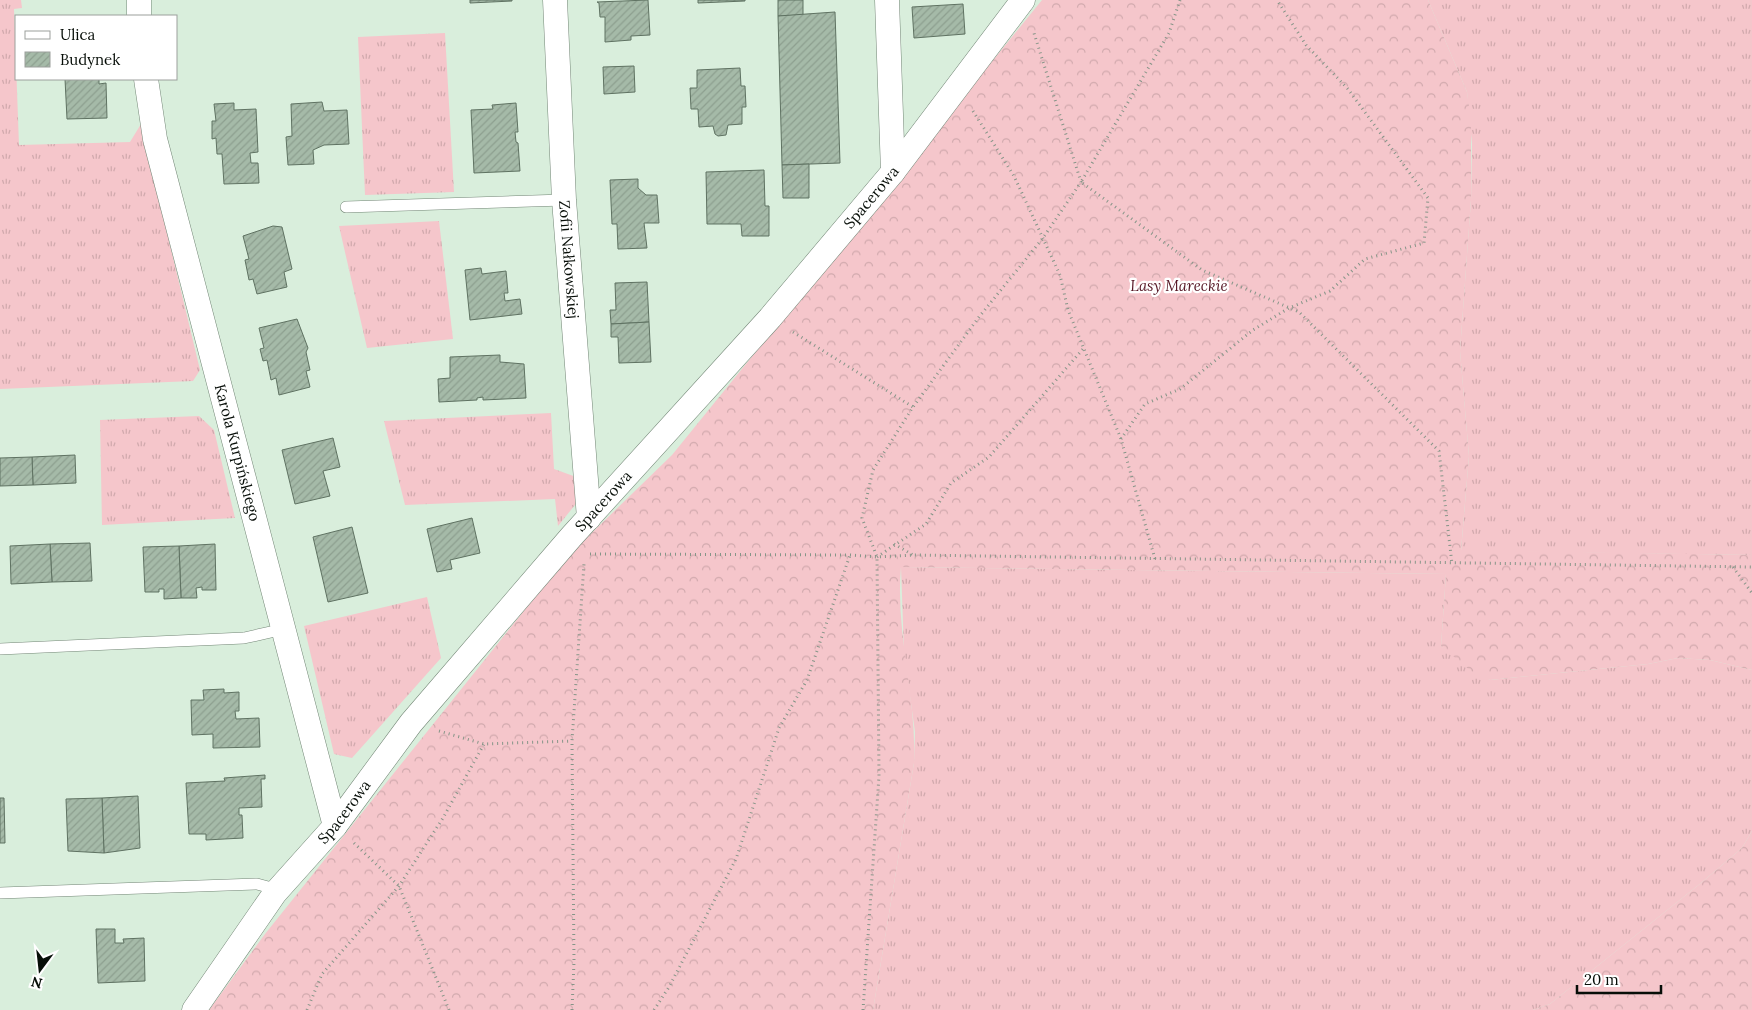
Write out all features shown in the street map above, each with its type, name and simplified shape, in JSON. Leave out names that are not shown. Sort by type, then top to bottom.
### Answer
[{"type":"street","points":[[139,0],[139,15]]},
{"type":"street","name":"Zofii Nałkowskiej","points":[[555,0],[564,200],[589,518]]},
{"type":"street","points":[[887,0],[893,172]]},
{"type":"street","name":"Spacerowa","points":[[194,1010],[275,893],[335,826],[410,723],[578,545],[589,518],[770,318],[893,172],[1023,0]]},
{"type":"street","name":"Karola Kurpińskiego","points":[[146,80],[155,139],[335,826]]},
{"type":"lane","points":[[346,207],[564,200]]},
{"type":"lane","points":[[0,649],[244,638],[284,629]]},
{"type":"lane","points":[[0,893],[257,884],[268,887],[275,893]]},
{"type":"path","points":[[863,1010],[879,776],[877,557],[862,518],[873,470],[913,407],[979,317],[1043,238],[1081,182],[1169,33],[1180,0]]},
{"type":"path","points":[[1121,439],[1145,404],[1180,389],[1253,330],[1289,308],[1330,291],[1365,259],[1424,243],[1428,198],[1348,90],[1306,45],[1276,0]]},
{"type":"path","points":[[1032,27],[1081,182],[1202,270],[1298,312],[1439,451],[1452,564]]},
{"type":"path","points":[[958,87],[1014,176],[1060,275],[1068,310],[1121,439],[1155,559]]},
{"type":"path","points":[[770,318],[913,407]]},
{"type":"path","points":[[877,557],[926,524],[951,483],[990,457],[1083,349]]},
{"type":"path","points":[[894,544],[914,555]]},
{"type":"path","points":[[572,1010],[574,962],[572,741],[578,545],[877,557],[914,555],[1752,567]]},
{"type":"path","points":[[654,1010],[669,987],[736,859],[779,728],[806,680],[850,555]]},
{"type":"path","points":[[1733,567],[1752,593]]},
{"type":"path","points":[[410,723],[484,744],[572,741]]},
{"type":"path","points":[[307,1010],[322,974],[399,886],[443,818],[484,744]]},
{"type":"path","points":[[335,826],[399,886],[449,1010]]},
{"type":"green space","points":[[0,0],[21,0],[22,8],[14,9],[15,80],[17,80],[19,145],[130,142],[141,124],[200,370],[193,381],[0,389]]},
{"type":"green space","name":"Lasy Mareckie","points":[[1042,0],[1428,0],[1467,92],[1471,120],[1471,200],[1460,351],[1469,456],[1461,550],[1752,555],[1752,670],[1710,660],[1678,658],[1648,664],[1490,680],[1472,672],[1441,646],[1446,574],[901,567],[901,616],[912,714],[914,763],[873,1010],[209,1010],[265,934],[567,557],[672,455]]},
{"type":"green space","points":[[1428,0],[1752,0],[1752,555],[1461,551],[1469,456],[1460,351],[1471,200],[1472,144],[1467,92]]},
{"type":"green space","points":[[445,33],[454,192],[365,195],[358,37]]},
{"type":"green space","points":[[439,221],[453,339],[367,348],[339,226]]},
{"type":"green space","points":[[551,413],[554,469],[579,478],[579,500],[558,526],[555,499],[405,505],[384,421]]},
{"type":"green space","points":[[199,416],[214,430],[235,518],[102,525],[100,420]]},
{"type":"green space","points":[[901,567],[1446,574],[1441,646],[1490,680],[1648,664],[1678,658],[1710,660],[1752,670],[1752,831],[1742,848],[1701,883],[1550,1004],[1533,1010],[873,1010],[914,763],[915,732],[904,653]]},
{"type":"green space","points":[[427,597],[441,658],[352,758],[334,754],[304,626]]},
{"type":"green space","points":[[1752,831],[1752,1010],[1533,1010],[1550,1004],[1701,883],[1742,848]]},
{"type":"building","points":[[470,0],[512,0],[512,1],[470,3]]},
{"type":"building","points":[[648,0],[650,35],[631,36],[631,40],[605,42],[605,17],[600,17],[599,3],[597,2]]},
{"type":"building","points":[[698,0],[745,0],[745,1],[698,3]]},
{"type":"building","points":[[778,0],[803,0],[803,15],[778,16]]},
{"type":"building","points":[[963,4],[965,34],[914,38],[912,7]]},
{"type":"building","points":[[835,12],[840,163],[782,165],[778,16]]},
{"type":"building","points":[[634,66],[635,92],[604,94],[603,67]]},
{"type":"building","points":[[740,68],[741,86],[745,86],[746,107],[742,107],[742,124],[728,125],[726,135],[718,136],[715,134],[713,126],[699,127],[698,109],[691,109],[690,88],[697,88],[697,70]]},
{"type":"building","points":[[65,80],[99,80],[99,84],[106,83],[107,118],[67,119]]},
{"type":"building","points":[[322,102],[324,111],[347,110],[349,144],[324,145],[313,150],[314,164],[288,165],[286,137],[292,136],[291,104]]},
{"type":"building","points":[[234,103],[234,110],[256,109],[258,152],[250,153],[251,163],[258,163],[259,183],[224,184],[222,154],[217,154],[216,138],[212,139],[212,121],[216,121],[214,104]]},
{"type":"building","points":[[516,103],[518,132],[515,132],[516,142],[518,143],[520,171],[474,173],[471,110],[493,109],[492,105]]},
{"type":"building","points":[[809,164],[809,198],[783,198],[782,165]]},
{"type":"building","points":[[764,170],[765,206],[769,206],[769,236],[742,236],[741,224],[707,224],[706,172]]},
{"type":"building","points":[[638,179],[638,188],[646,195],[657,195],[659,223],[644,223],[647,248],[618,249],[617,224],[612,224],[610,180]]},
{"type":"building","points":[[273,226],[282,227],[292,269],[284,272],[287,287],[257,294],[253,279],[249,280],[245,260],[249,259],[243,236]]},
{"type":"building","points":[[481,268],[482,274],[506,271],[508,293],[504,293],[505,301],[520,299],[522,314],[470,320],[465,270]]},
{"type":"building","points":[[647,282],[649,322],[611,324],[610,310],[616,310],[615,283]]},
{"type":"building","points":[[297,319],[308,348],[306,352],[310,370],[306,371],[310,387],[279,395],[276,378],[271,380],[267,360],[263,361],[260,349],[264,348],[259,328]]},
{"type":"building","points":[[649,322],[651,362],[619,363],[618,337],[611,337],[611,324]]},
{"type":"building","points":[[500,355],[500,362],[524,364],[526,398],[483,400],[483,397],[477,398],[477,400],[439,402],[438,379],[450,378],[450,357]]},
{"type":"building","points":[[333,438],[340,467],[323,471],[330,496],[295,504],[282,450]]},
{"type":"building","points":[[75,455],[76,483],[33,485],[32,457]]},
{"type":"building","points":[[32,457],[33,485],[0,486],[0,458]]},
{"type":"building","points":[[472,518],[480,553],[450,560],[452,569],[437,572],[427,529]]},
{"type":"building","points":[[352,527],[368,593],[328,602],[313,537]]},
{"type":"building","points":[[90,543],[92,581],[52,582],[50,544]]},
{"type":"building","points":[[50,544],[52,582],[11,584],[10,546]]},
{"type":"building","points":[[215,544],[216,590],[202,590],[202,587],[196,588],[197,598],[181,598],[179,546]]},
{"type":"building","points":[[179,546],[181,598],[164,599],[164,589],[159,589],[159,592],[145,592],[143,547]]},
{"type":"building","points":[[224,689],[224,693],[239,692],[239,711],[235,711],[236,719],[259,718],[260,747],[213,748],[213,734],[192,735],[191,700],[204,700],[203,690]]},
{"type":"building","points":[[265,775],[265,779],[261,779],[262,807],[239,808],[239,815],[242,815],[243,838],[206,840],[206,834],[189,834],[186,783],[225,781],[224,778]]},
{"type":"building","points":[[138,796],[140,848],[104,853],[102,798]]},
{"type":"building","points":[[0,798],[4,798],[5,843],[0,843]]},
{"type":"building","points":[[102,798],[104,853],[68,851],[66,799]]},
{"type":"building","points":[[96,929],[115,929],[115,943],[124,943],[123,939],[144,938],[145,981],[98,983]]}]
